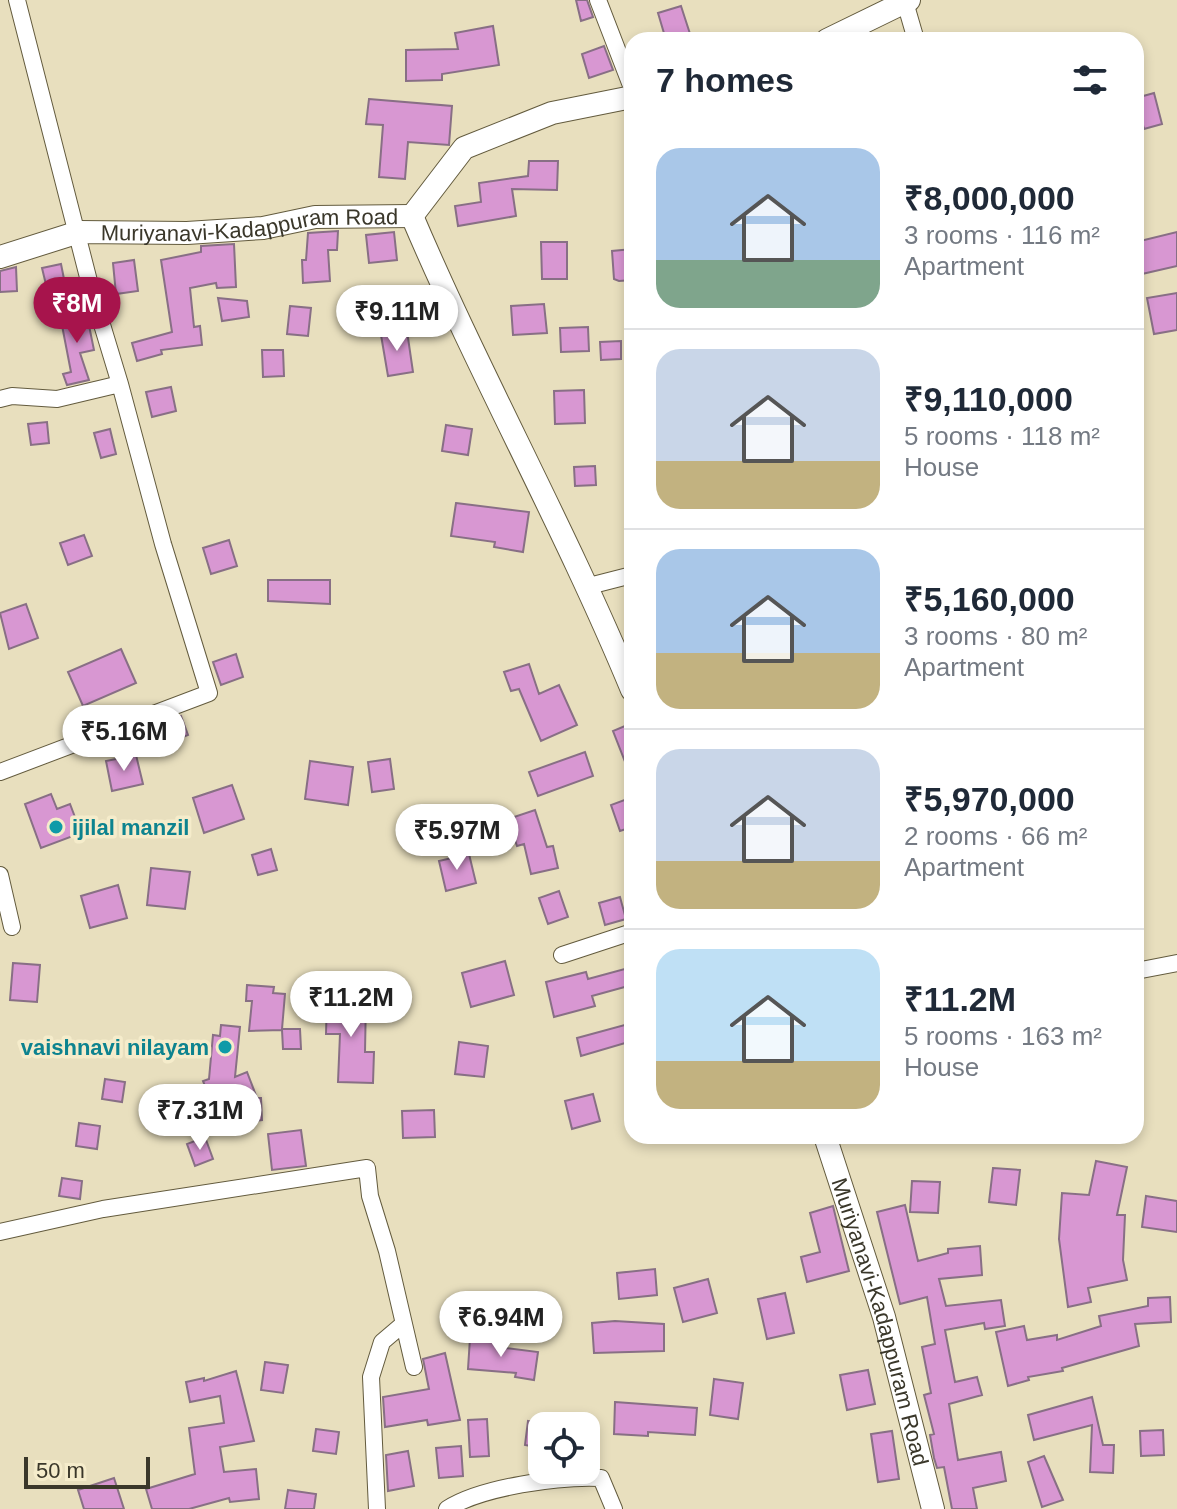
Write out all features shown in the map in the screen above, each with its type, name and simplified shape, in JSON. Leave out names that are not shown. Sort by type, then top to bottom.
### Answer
[{"type":"street","points":[[0,772],[209,693],[163,544],[90,285],[79,232],[41,100],[17,0]]},
{"type":"street","points":[[598,0],[624,67]]},
{"type":"street","points":[[843,32],[907,1],[914,32]]},
{"type":"street","points":[[412,216],[464,148],[552,113],[624,99]]},
{"type":"street","name":"Muriyanavi-Kadappuram Road","points":[[0,257],[79,232],[187,233],[263,228],[315,217],[412,216],[456,318],[589,586],[624,671]]},
{"type":"street","points":[[0,399],[12,396],[57,399],[120,384]]},
{"type":"street","points":[[589,586],[624,577]]},
{"type":"street","points":[[0,875],[12,927]]},
{"type":"street","points":[[562,955],[624,935]]},
{"type":"street","points":[[1144,969],[1177,963]]},
{"type":"street","name":"Muriyanavi-Kadappuram Road","points":[[828,1144],[884,1317],[933,1509]]},
{"type":"street","points":[[0,1232],[103,1209],[367,1168],[370,1196],[387,1251],[414,1367]]},
{"type":"street","points":[[377,1509],[371,1377],[382,1342],[402,1325]]},
{"type":"street","points":[[447,1509],[466,1497],[582,1477],[601,1478],[614,1509]]},
{"type":"building","points":[[576,0],[587,0],[593,17],[581,21]]},
{"type":"building","points":[[681,6],[689,32],[664,32],[658,13]]},
{"type":"building","points":[[493,26],[499,65],[442,74],[442,80],[406,81],[406,50],[458,49],[455,33]]},
{"type":"building","points":[[604,46],[613,70],[589,78],[582,54]]},
{"type":"building","points":[[1154,93],[1162,124],[1144,129],[1144,96]]},
{"type":"building","points":[[369,99],[452,106],[449,145],[408,142],[405,179],[379,177],[383,125],[366,124]]},
{"type":"building","points":[[529,161],[558,161],[557,190],[512,189],[516,216],[458,226],[455,206],[481,202],[479,183],[528,176]]},
{"type":"building","points":[[338,231],[337,250],[328,250],[330,281],[303,283],[302,260],[306,260],[308,233]]},
{"type":"building","points":[[394,232],[397,260],[369,263],[366,235]]},
{"type":"building","points":[[1177,232],[1177,266],[1144,274],[1144,240]]},
{"type":"building","points":[[541,242],[567,242],[567,279],[542,279]]},
{"type":"building","points":[[234,244],[236,287],[217,288],[216,283],[190,288],[194,327],[200,326],[202,345],[161,350],[162,354],[137,361],[132,343],[172,332],[161,260],[201,252],[201,246]]},
{"type":"building","points":[[624,250],[624,281],[614,279],[612,251]]},
{"type":"building","points":[[134,260],[138,291],[116,294],[113,263]]},
{"type":"building","points":[[61,264],[66,289],[48,293],[42,268]]},
{"type":"building","points":[[16,267],[17,291],[0,292],[0,271]]},
{"type":"building","points":[[1177,293],[1177,330],[1154,334],[1147,298]]},
{"type":"building","points":[[218,298],[247,301],[249,317],[222,321]]},
{"type":"building","points":[[544,304],[547,333],[513,335],[511,306]]},
{"type":"building","points":[[290,306],[311,308],[308,336],[287,334]]},
{"type":"building","points":[[86,311],[94,350],[80,353],[89,380],[67,385],[63,374],[71,372],[60,315]]},
{"type":"building","points":[[588,327],[589,351],[561,352],[560,328]]},
{"type":"building","points":[[407,331],[413,372],[388,376],[381,335]]},
{"type":"building","points":[[621,341],[621,359],[601,360],[600,342]]},
{"type":"building","points":[[262,350],[283,350],[284,376],[263,377]]},
{"type":"building","points":[[171,387],[176,411],[152,417],[146,392]]},
{"type":"building","points":[[584,390],[585,423],[555,424],[554,391]]},
{"type":"building","points":[[47,422],[49,443],[31,445],[28,424]]},
{"type":"building","points":[[446,425],[472,429],[468,455],[442,451]]},
{"type":"building","points":[[110,429],[116,454],[101,458],[94,433]]},
{"type":"building","points":[[595,466],[596,485],[575,486],[574,467]]},
{"type":"building","points":[[456,503],[529,512],[523,552],[494,547],[495,542],[451,536]]},
{"type":"building","points":[[84,535],[92,556],[68,565],[60,543]]},
{"type":"building","points":[[229,540],[237,566],[211,574],[203,548]]},
{"type":"building","points":[[268,580],[330,580],[330,604],[268,601]]},
{"type":"building","points":[[26,604],[38,638],[9,649],[0,613]]},
{"type":"building","points":[[121,649],[136,683],[83,706],[68,672]]},
{"type":"building","points":[[236,654],[243,677],[221,685],[213,662]]},
{"type":"building","points":[[529,664],[539,694],[559,685],[577,725],[541,741],[519,689],[511,691],[504,672]]},
{"type":"building","points":[[181,716],[188,735],[156,748],[148,728]]},
{"type":"building","points":[[624,726],[624,759],[613,731]]},
{"type":"building","points":[[585,752],[593,776],[538,796],[529,772]]},
{"type":"building","points":[[136,755],[143,784],[112,791],[106,761]]},
{"type":"building","points":[[390,759],[394,789],[372,792],[368,762]]},
{"type":"building","points":[[310,761],[353,767],[348,805],[305,799]]},
{"type":"building","points":[[232,785],[244,819],[204,833],[193,798]]},
{"type":"building","name":"ijilal manzil","points":[[51,794],[57,809],[70,804],[81,833],[41,848],[25,804]]},
{"type":"building","points":[[624,800],[624,830],[620,831],[611,805]]},
{"type":"building","points":[[535,810],[547,847],[553,846],[558,868],[531,874],[524,844],[517,846],[508,819]]},
{"type":"building","points":[[271,849],[277,870],[258,875],[252,855]]},
{"type":"building","points":[[469,854],[476,883],[446,891],[439,861]]},
{"type":"building","points":[[151,868],[190,872],[185,909],[147,905]]},
{"type":"building","points":[[118,885],[127,918],[90,928],[81,896]]},
{"type":"building","points":[[559,891],[568,917],[548,924],[539,898]]},
{"type":"building","points":[[620,897],[624,920],[605,925],[599,903]]},
{"type":"building","points":[[505,961],[514,995],[471,1007],[462,973]]},
{"type":"building","points":[[13,963],[40,965],[37,1002],[10,1000]]},
{"type":"building","points":[[624,969],[624,987],[592,996],[595,1006],[554,1017],[546,982],[586,972],[588,979]]},
{"type":"building","points":[[247,985],[274,987],[273,993],[285,994],[282,1029],[300,1029],[301,1049],[283,1049],[282,1030],[249,1031],[252,1001],[246,1001]]},
{"type":"building","points":[[327,997],[366,998],[365,1052],[374,1052],[373,1083],[338,1082],[340,1034],[326,1034]]},
{"type":"building","points":[[221,1025],[240,1027],[235,1077],[247,1072],[257,1098],[261,1098],[262,1120],[213,1126],[211,1107],[184,1117],[177,1097],[205,1086],[203,1081],[209,1079],[213,1035],[220,1036]]},
{"type":"building","points":[[624,1025],[624,1043],[581,1056],[577,1038]]},
{"type":"building","points":[[459,1042],[488,1046],[484,1077],[455,1074]]},
{"type":"building","points":[[105,1079],[125,1082],[122,1102],[102,1099]]},
{"type":"building","points":[[593,1094],[600,1121],[572,1129],[565,1101]]},
{"type":"building","points":[[434,1110],[435,1137],[403,1138],[402,1111]]},
{"type":"building","points":[[79,1123],[100,1126],[97,1149],[76,1146]]},
{"type":"building","points":[[301,1130],[306,1166],[272,1170],[268,1134]]},
{"type":"building","points":[[205,1137],[213,1159],[195,1166],[187,1144]]},
{"type":"building","points":[[1096,1161],[1127,1167],[1117,1215],[1125,1215],[1123,1260],[1127,1280],[1088,1288],[1091,1302],[1068,1307],[1059,1239],[1062,1193],[1089,1195]]},
{"type":"building","points":[[993,1168],[1020,1170],[1016,1205],[989,1202]]},
{"type":"building","points":[[62,1178],[82,1181],[80,1199],[59,1196]]},
{"type":"building","points":[[912,1181],[940,1182],[938,1213],[910,1212]]},
{"type":"building","points":[[1146,1196],[1177,1201],[1177,1232],[1142,1227]]},
{"type":"building","points":[[905,1205],[918,1261],[948,1253],[948,1249],[980,1246],[982,1275],[939,1279],[946,1306],[1001,1300],[1005,1326],[985,1329],[984,1323],[945,1330],[955,1382],[977,1377],[982,1395],[949,1404],[958,1460],[1001,1452],[1006,1481],[973,1488],[977,1509],[952,1509],[944,1467],[937,1468],[934,1458],[930,1435],[934,1434],[924,1395],[931,1393],[922,1347],[935,1344],[927,1297],[900,1304],[877,1212]]},
{"type":"building","points":[[833,1206],[849,1271],[807,1282],[801,1257],[820,1252],[810,1213]]},
{"type":"building","points":[[655,1269],[657,1295],[619,1299],[617,1273]]},
{"type":"building","points":[[708,1279],[717,1313],[683,1322],[674,1288]]},
{"type":"building","points":[[785,1293],[794,1333],[767,1339],[758,1299]]},
{"type":"building","points":[[1170,1297],[1171,1322],[1135,1324],[1139,1346],[1062,1368],[1063,1371],[1028,1377],[1029,1380],[1008,1386],[996,1332],[1024,1326],[1027,1340],[1057,1335],[1057,1340],[1101,1326],[1099,1316],[1148,1306],[1148,1298]]},
{"type":"building","points":[[592,1323],[664,1324],[664,1351],[594,1353]]},
{"type":"building","points":[[470,1338],[505,1341],[505,1348],[538,1352],[534,1380],[515,1377],[516,1373],[468,1369]]},
{"type":"building","points":[[445,1353],[460,1420],[428,1425],[427,1420],[385,1427],[383,1397],[429,1389],[423,1359]]},
{"type":"building","points":[[265,1362],[288,1365],[283,1393],[261,1390]]},
{"type":"building","points":[[868,1370],[875,1404],[847,1410],[840,1375]]},
{"type":"building","points":[[236,1371],[254,1441],[220,1447],[224,1472],[256,1469],[259,1499],[230,1502],[229,1498],[189,1509],[152,1509],[146,1489],[195,1474],[189,1428],[224,1423],[220,1396],[190,1402],[186,1382],[204,1378],[204,1381]]},
{"type":"building","points":[[714,1379],[743,1383],[738,1419],[710,1415]]},
{"type":"building","points":[[1092,1397],[1103,1445],[1114,1445],[1113,1473],[1090,1472],[1092,1425],[1034,1440],[1028,1415]]},
{"type":"building","points":[[615,1402],[697,1408],[695,1435],[648,1432],[648,1436],[614,1434]]},
{"type":"building","points":[[487,1419],[489,1456],[470,1457],[468,1420]]},
{"type":"building","points":[[316,1429],[339,1432],[336,1454],[313,1451]]},
{"type":"building","points":[[1163,1430],[1164,1455],[1141,1456],[1140,1431]]},
{"type":"building","points":[[892,1431],[899,1479],[878,1482],[871,1434]]},
{"type":"building","points":[[461,1446],[463,1476],[439,1478],[436,1448]]},
{"type":"building","points":[[408,1451],[414,1486],[388,1491],[386,1455]]},
{"type":"building","points":[[1044,1456],[1063,1500],[1042,1507],[1028,1462]]},
{"type":"building","points":[[114,1478],[124,1509],[84,1509],[78,1490]]},
{"type":"building","points":[[288,1490],[316,1494],[314,1509],[285,1509]]},
{"type":"place","name":"ijilal manzil","points":[[56,827]]},
{"type":"place","name":"vaishnavi nilayam","points":[[225,1047]]}]
